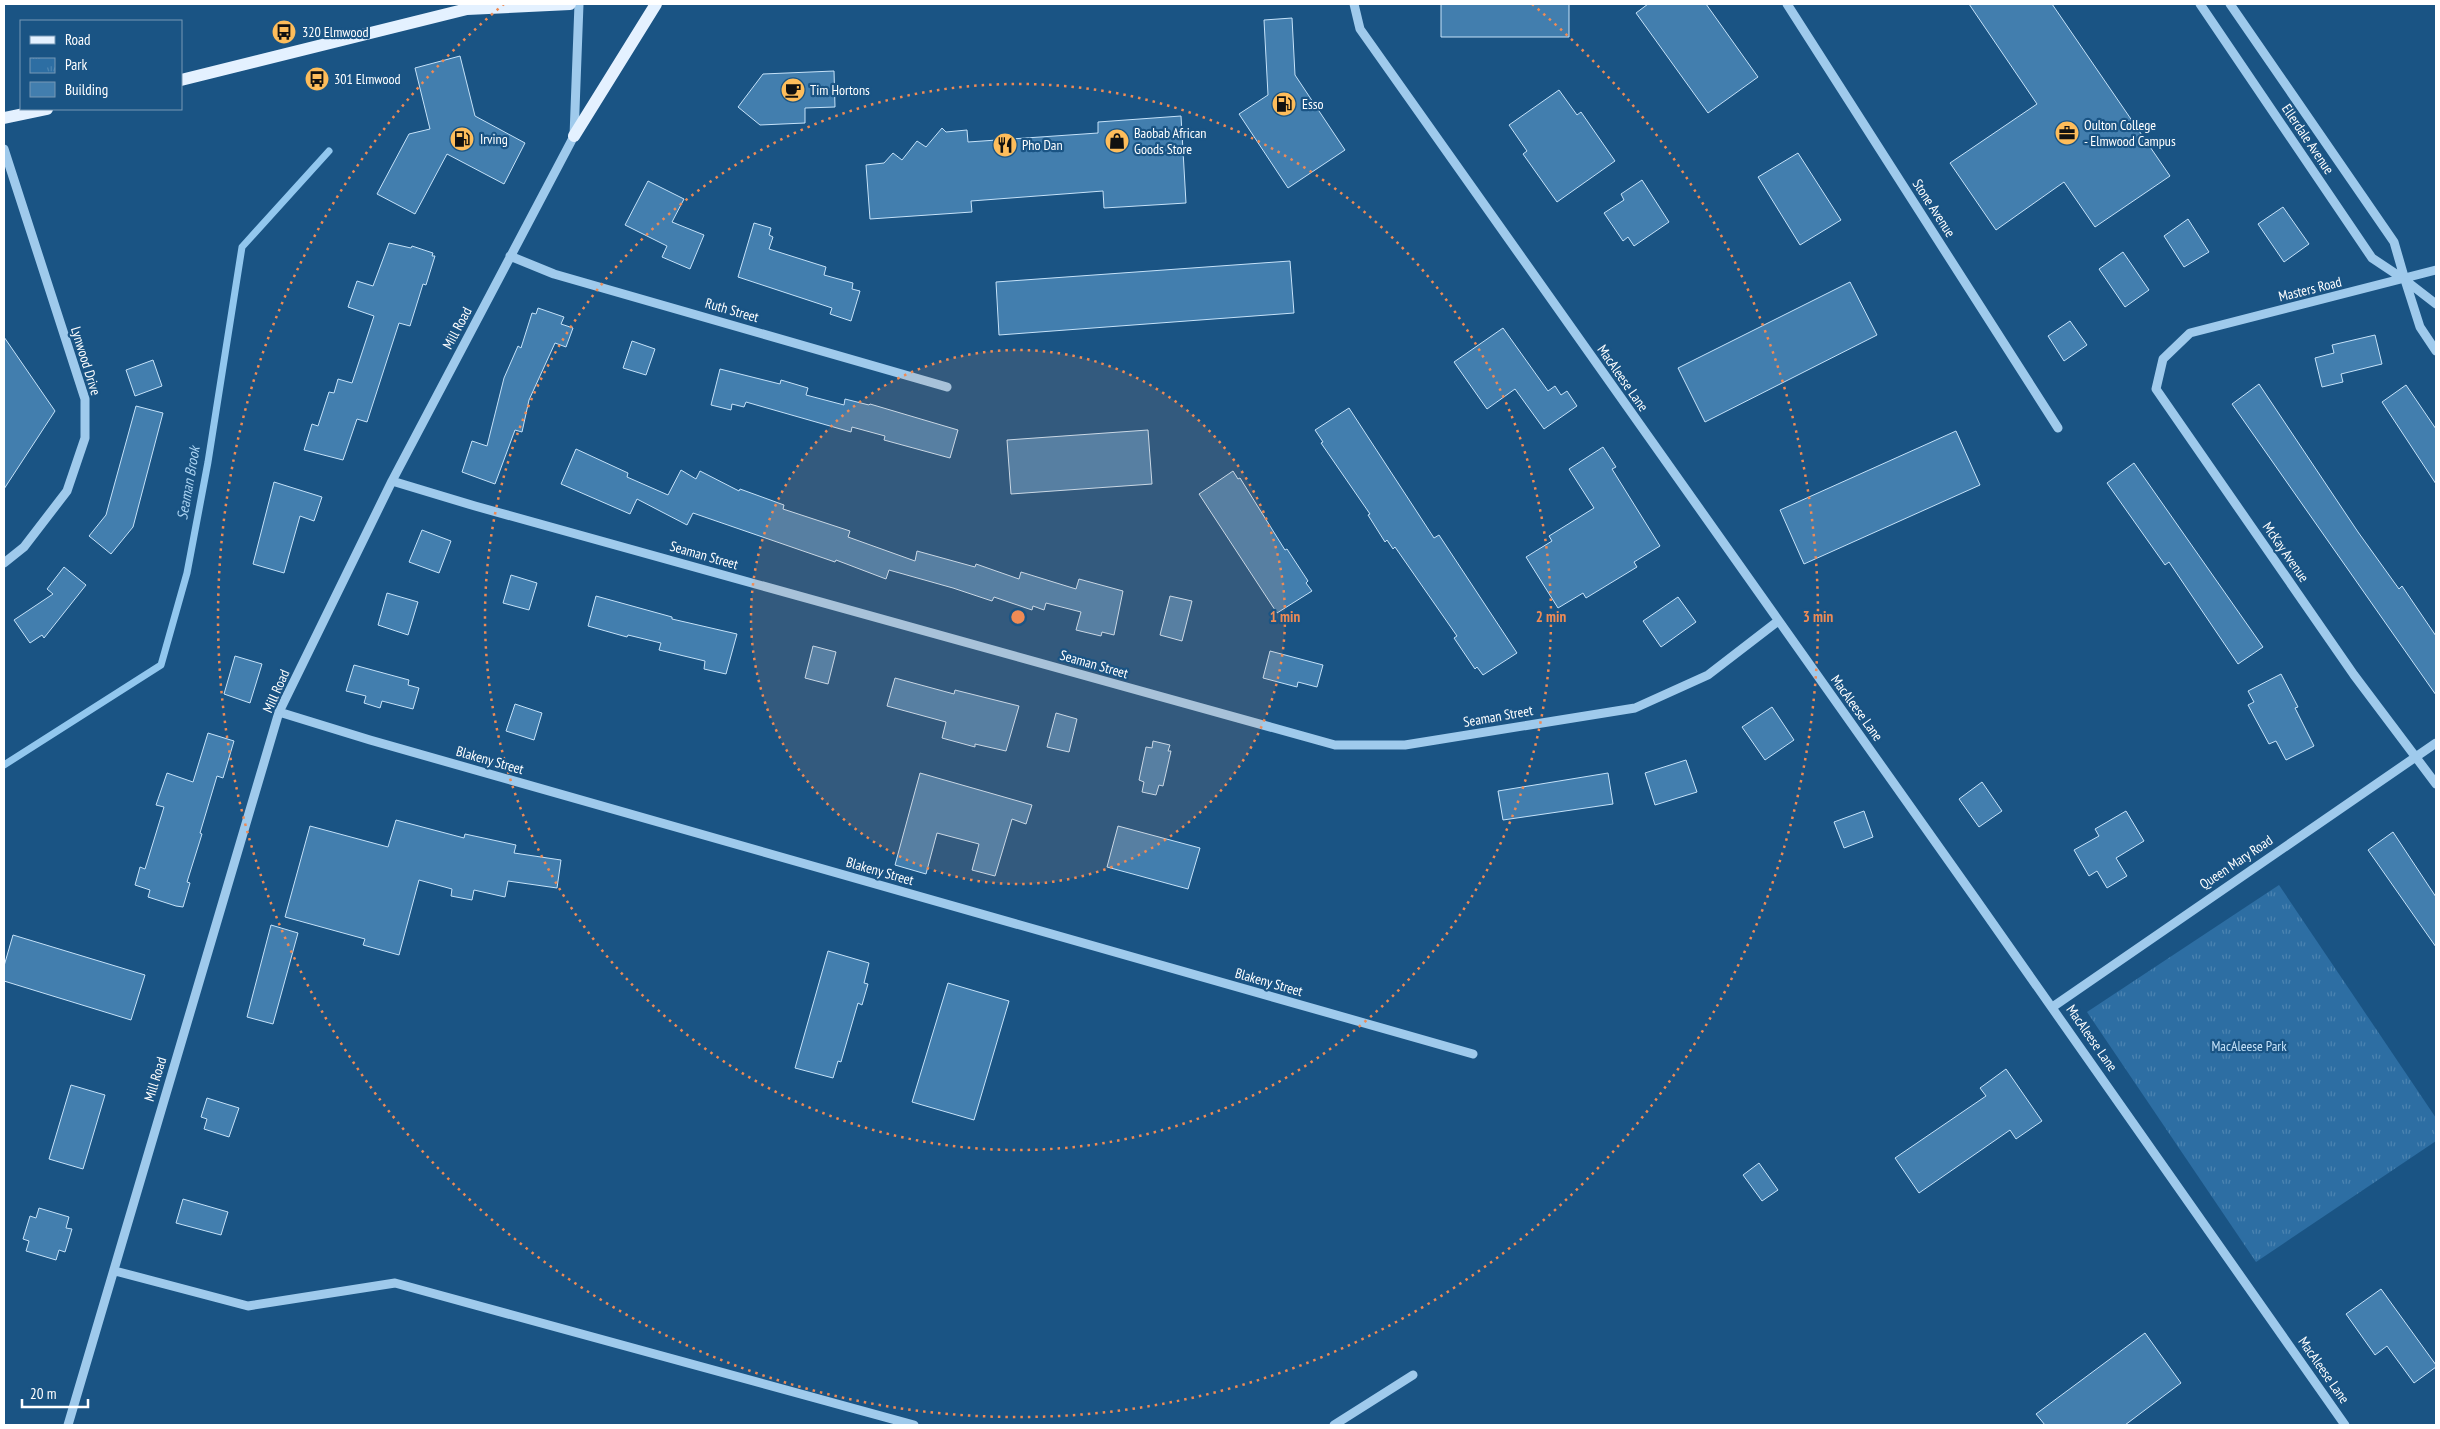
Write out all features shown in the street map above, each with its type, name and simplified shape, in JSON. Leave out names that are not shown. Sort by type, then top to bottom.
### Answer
[{"type":"main road","points":[[182,80],[465,7],[570,4]]},
{"type":"main road","points":[[574,136],[656,4]]},
{"type":"main road","points":[[4,118],[43,110]]},
{"type":"street","name":"Mill Road","points":[[68,1425],[280,712],[392,480],[574,136],[580,4]]},
{"type":"street","name":"MacAleese Lane","points":[[1354,4],[1360,29],[1778,621],[2054,1006],[2345,1425]]},
{"type":"street","name":"Stone Avenue","points":[[1786,4],[2058,428]]},
{"type":"street","name":"Ellerdale Avenue","points":[[2200,4],[2372,258],[2436,304]]},
{"type":"street","name":"Ellerdale Avenue","points":[[2230,4],[2394,242],[2420,327],[2436,351]]},
{"type":"street","name":"Lynwood Drive","points":[[4,148],[85,398],[85,438],[67,490],[24,547],[4,563]]},
{"type":"street","name":"Ruth Street","points":[[510,256],[554,274],[947,387]]},
{"type":"street","name":"Masters Road","points":[[2190,333],[2405,280],[2436,270]]},
{"type":"street","name":"McKay Avenue","points":[[2190,333],[2163,359],[2156,388],[2354,675],[2436,784]]},
{"type":"street","name":"Seaman Street","points":[[392,480],[475,506],[1335,746],[1405,745],[1635,708],[1708,675],[1778,621]]},
{"type":"street","name":"Blakeny Street","points":[[280,712],[370,740],[1473,1054]]},
{"type":"street","name":"Queen Mary Road","points":[[2054,1006],[2436,743]]},
{"type":"street","points":[[115,1271],[248,1306],[395,1283],[914,1425]]},
{"type":"street","points":[[1334,1425],[1413,1375]]},
{"type":"green space","name":"MacAleese Park","points":[[2279,885],[2436,1118],[2436,1141],[2256,1262],[2087,1012]]},
{"type":"building","points":[[1441,4],[1569,4],[1569,37],[1441,37]]},
{"type":"building","points":[[1648,4],[1706,4],[1758,77],[1708,113],[1636,13]]},
{"type":"building","name":"Oulton College - Elmwood Campus","points":[[1969,4],[2052,4],[2170,176],[2095,227],[2064,182],[1996,230],[1950,163],[2037,104]]},
{"type":"building","name":"Esso","points":[[1292,18],[1295,75],[1345,150],[1288,188],[1239,114],[1268,95],[1264,20]]},
{"type":"building","name":"Irving","points":[[460,56],[475,116],[525,143],[504,184],[447,154],[415,214],[377,194],[409,134],[430,129],[415,68]]},
{"type":"building","name":"Tim Hortons","points":[[834,71],[835,107],[805,108],[805,123],[760,125],[738,107],[763,74]]},
{"type":"building","points":[[1559,90],[1577,115],[1581,112],[1615,161],[1557,202],[1523,154],[1527,151],[1509,125]]},
{"type":"building","points":[[1181,116],[1186,203],[1104,208],[1103,191],[971,201],[972,212],[870,219],[866,165],[884,163],[893,153],[902,160],[917,141],[926,147],[942,128],[946,132],[967,130],[968,142],[1098,133],[1098,122]]},
{"type":"building","points":[[1798,153],[1841,220],[1800,245],[1758,177]]},
{"type":"building","points":[[1642,180],[1669,222],[1634,246],[1628,237],[1623,241],[1604,213],[1624,200],[1621,194]]},
{"type":"building","points":[[648,181],[684,199],[672,222],[704,235],[690,269],[662,257],[667,246],[625,225]]},
{"type":"building","points":[[2283,207],[2309,244],[2284,262],[2258,224]]},
{"type":"building","points":[[2188,219],[2209,252],[2184,267],[2164,236]]},
{"type":"building","points":[[754,223],[771,228],[769,235],[773,237],[769,249],[826,267],[824,275],[853,283],[852,289],[860,291],[851,321],[830,314],[832,308],[738,277]]},
{"type":"building","points":[[389,243],[411,248],[412,246],[433,253],[432,256],[435,256],[426,285],[423,284],[410,326],[399,323],[367,422],[357,419],[343,460],[304,450],[312,424],[318,426],[329,392],[334,393],[338,379],[352,383],[374,316],[348,307],[357,281],[373,286]]},
{"type":"building","points":[[2123,252],[2149,290],[2125,307],[2099,269]]},
{"type":"building","points":[[1290,261],[1294,313],[999,335],[996,282]]},
{"type":"building","points":[[1850,282],[1877,335],[1705,422],[1678,368]]},
{"type":"building","points":[[538,308],[564,317],[561,324],[573,328],[566,347],[555,343],[529,400],[522,432],[515,430],[495,484],[462,472],[472,441],[487,446],[504,378],[518,346],[521,348],[532,313],[536,314]]},
{"type":"building","points":[[2070,321],[2087,345],[2064,361],[2048,336]]},
{"type":"building","points":[[1503,328],[1548,391],[1555,386],[1561,395],[1567,391],[1577,406],[1544,429],[1515,389],[1487,409],[1454,362]]},
{"type":"building","points":[[2375,335],[2382,364],[2341,374],[2343,382],[2322,387],[2315,358],[2334,353],[2332,345]]},
{"type":"building","points":[[4,337],[55,411],[4,489]]},
{"type":"building","points":[[632,341],[655,349],[646,375],[623,368]]},
{"type":"building","points":[[153,360],[162,386],[135,396],[126,370]]},
{"type":"building","points":[[720,369],[780,384],[781,380],[808,388],[806,395],[844,405],[845,399],[870,404],[958,430],[950,458],[884,440],[885,436],[852,427],[851,432],[746,402],[744,407],[732,404],[731,410],[711,405]]},
{"type":"building","points":[[2259,384],[2358,532],[2399,589],[2402,586],[2436,636],[2436,695],[2232,404]]},
{"type":"building","points":[[2406,385],[2436,429],[2436,484],[2382,402]]},
{"type":"building","points":[[136,406],[163,413],[133,527],[111,554],[89,536],[106,515]]},
{"type":"building","points":[[1349,408],[1434,538],[1439,535],[1517,653],[1483,675],[1477,667],[1475,669],[1454,638],[1457,636],[1395,547],[1393,549],[1387,540],[1385,542],[1368,515],[1370,514],[1321,443],[1323,442],[1315,430]]},
{"type":"building","points":[[1148,430],[1152,484],[1011,494],[1007,440]]},
{"type":"building","points":[[1956,431],[1980,485],[1804,564],[1780,510]]},
{"type":"building","points":[[1603,447],[1616,467],[1612,469],[1660,546],[1634,562],[1637,567],[1586,598],[1583,593],[1558,608],[1526,557],[1552,541],[1549,536],[1594,508],[1569,469]]},
{"type":"building","points":[[576,449],[628,473],[627,477],[668,495],[681,470],[696,479],[700,471],[739,491],[740,489],[784,505],[783,509],[850,531],[848,537],[915,561],[917,551],[975,567],[976,564],[1019,579],[1021,572],[1076,589],[1079,579],[1123,591],[1114,635],[1102,632],[1101,636],[1076,630],[1081,612],[1046,603],[1044,610],[1033,606],[1032,610],[994,597],[992,601],[889,570],[886,579],[836,560],[835,562],[693,513],[687,525],[637,499],[630,514],[561,484]]},
{"type":"building","points":[[2134,463],[2263,647],[2238,664],[2169,562],[2165,565],[2107,483]]},
{"type":"building","points":[[1233,471],[1238,479],[1240,478],[1285,550],[1287,549],[1308,581],[1306,583],[1312,591],[1277,613],[1199,494]]},
{"type":"building","points":[[274,482],[322,497],[314,521],[300,516],[284,573],[253,564]]},
{"type":"building","points":[[422,530],[451,541],[439,573],[409,562]]},
{"type":"building","points":[[64,567],[86,585],[44,638],[42,635],[30,643],[14,620],[53,594],[47,589]]},
{"type":"building","points":[[511,575],[537,583],[529,610],[503,603]]},
{"type":"building","points":[[387,593],[418,602],[408,635],[378,625]]},
{"type":"building","points":[[596,596],[672,617],[672,619],[737,634],[726,674],[704,669],[705,661],[659,650],[661,643],[628,635],[627,637],[588,626]]},
{"type":"building","points":[[1170,596],[1192,601],[1182,641],[1160,635]]},
{"type":"building","points":[[1678,597],[1696,622],[1661,647],[1643,621]]},
{"type":"building","points":[[813,646],[836,652],[828,684],[805,678]]},
{"type":"building","points":[[1270,651],[1323,665],[1317,687],[1298,682],[1297,687],[1263,678]]},
{"type":"building","points":[[235,656],[262,664],[250,703],[224,694]]},
{"type":"building","points":[[354,665],[409,680],[408,685],[419,688],[413,709],[382,701],[380,708],[364,703],[366,696],[346,691]]},
{"type":"building","points":[[2281,674],[2298,707],[2295,708],[2314,746],[2286,760],[2276,741],[2269,744],[2248,705],[2254,702],[2248,691]]},
{"type":"building","points":[[895,678],[954,694],[955,690],[1019,706],[1006,751],[975,744],[975,747],[942,738],[946,722],[887,706]]},
{"type":"building","points":[[515,704],[542,713],[534,740],[506,731]]},
{"type":"building","points":[[1772,707],[1794,740],[1765,760],[1742,727]]},
{"type":"building","points":[[1056,713],[1077,719],[1069,752],[1047,747]]},
{"type":"building","points":[[208,733],[234,741],[223,778],[217,776],[187,882],[190,883],[183,907],[176,906],[148,897],[150,890],[135,885],[140,867],[145,869],[164,807],[156,805],[167,773],[193,782]]},
{"type":"building","points":[[1153,741],[1170,745],[1168,751],[1171,751],[1163,786],[1159,785],[1156,795],[1142,792],[1144,782],[1139,780],[1146,747],[1152,748]]},
{"type":"building","points":[[1686,760],[1697,792],[1655,805],[1645,773]]},
{"type":"building","points":[[920,773],[1032,805],[1026,824],[1012,819],[995,876],[972,870],[979,844],[937,833],[926,874],[895,865]]},
{"type":"building","points":[[1608,773],[1613,804],[1503,820],[1498,791]]},
{"type":"building","points":[[1982,782],[2002,811],[1979,827],[1959,799]]},
{"type":"building","points":[[1864,811],[1873,837],[1844,848],[1834,822]]},
{"type":"building","points":[[2126,811],[2144,841],[2116,858],[2127,876],[2107,888],[2097,871],[2089,876],[2074,850],[2099,836],[2095,829]]},
{"type":"building","points":[[396,820],[464,838],[465,834],[516,845],[514,853],[561,860],[557,888],[508,881],[505,897],[474,890],[472,900],[451,896],[452,889],[419,880],[399,955],[363,945],[365,939],[285,917],[310,826],[388,847]]},
{"type":"building","points":[[1118,826],[1200,848],[1188,889],[1107,867]]},
{"type":"building","points":[[2393,832],[2436,897],[2436,947],[2368,850]]},
{"type":"building","points":[[271,925],[298,933],[273,1024],[247,1017]]},
{"type":"building","points":[[13,935],[145,975],[131,1020],[4,981],[4,966]]},
{"type":"building","points":[[828,951],[869,963],[864,983],[868,984],[862,1005],[858,1003],[841,1062],[838,1061],[833,1078],[795,1068]]},
{"type":"building","points":[[948,983],[1009,1001],[974,1120],[912,1102]]},
{"type":"building","points":[[2006,1069],[2042,1121],[2016,1139],[2010,1130],[1919,1193],[1895,1158],[1986,1096],[1980,1088]]},
{"type":"building","points":[[71,1085],[105,1095],[83,1169],[49,1159]]},
{"type":"building","points":[[207,1098],[239,1108],[229,1137],[204,1129],[207,1119],[201,1117]]},
{"type":"building","points":[[1759,1163],[1778,1190],[1762,1201],[1743,1175]]},
{"type":"building","points":[[183,1199],[228,1212],[221,1235],[176,1223]]},
{"type":"building","points":[[39,1208],[69,1217],[66,1228],[72,1229],[65,1252],[59,1250],[56,1260],[26,1251],[29,1241],[23,1239],[30,1216],[36,1218]]},
{"type":"building","points":[[2381,1289],[2436,1365],[2436,1367],[2414,1383],[2387,1346],[2375,1355],[2346,1314]]},
{"type":"building","points":[[2145,1333],[2181,1383],[2125,1425],[2045,1425],[2036,1414]]},
{"type":"waterway","name":"Seaman Brook","points":[[4,765],[161,665],[187,573],[208,462],[242,247],[329,151]]},
{"type":"place","name":"320 Elmwood","points":[[284,32]]},
{"type":"place","name":"301 Elmwood","points":[[317,79]]},
{"type":"place","name":"Tim Hortons","points":[[793,90]]},
{"type":"place","name":"Esso","points":[[1284,104]]},
{"type":"place","name":"Oulton College - Elmwood Campus","points":[[2067,133]]},
{"type":"place","name":"Irving","points":[[462,139]]},
{"type":"place","name":"Baobab African Goods Store","points":[[1117,141]]},
{"type":"place","name":"Pho Dan","points":[[1005,145]]}]
